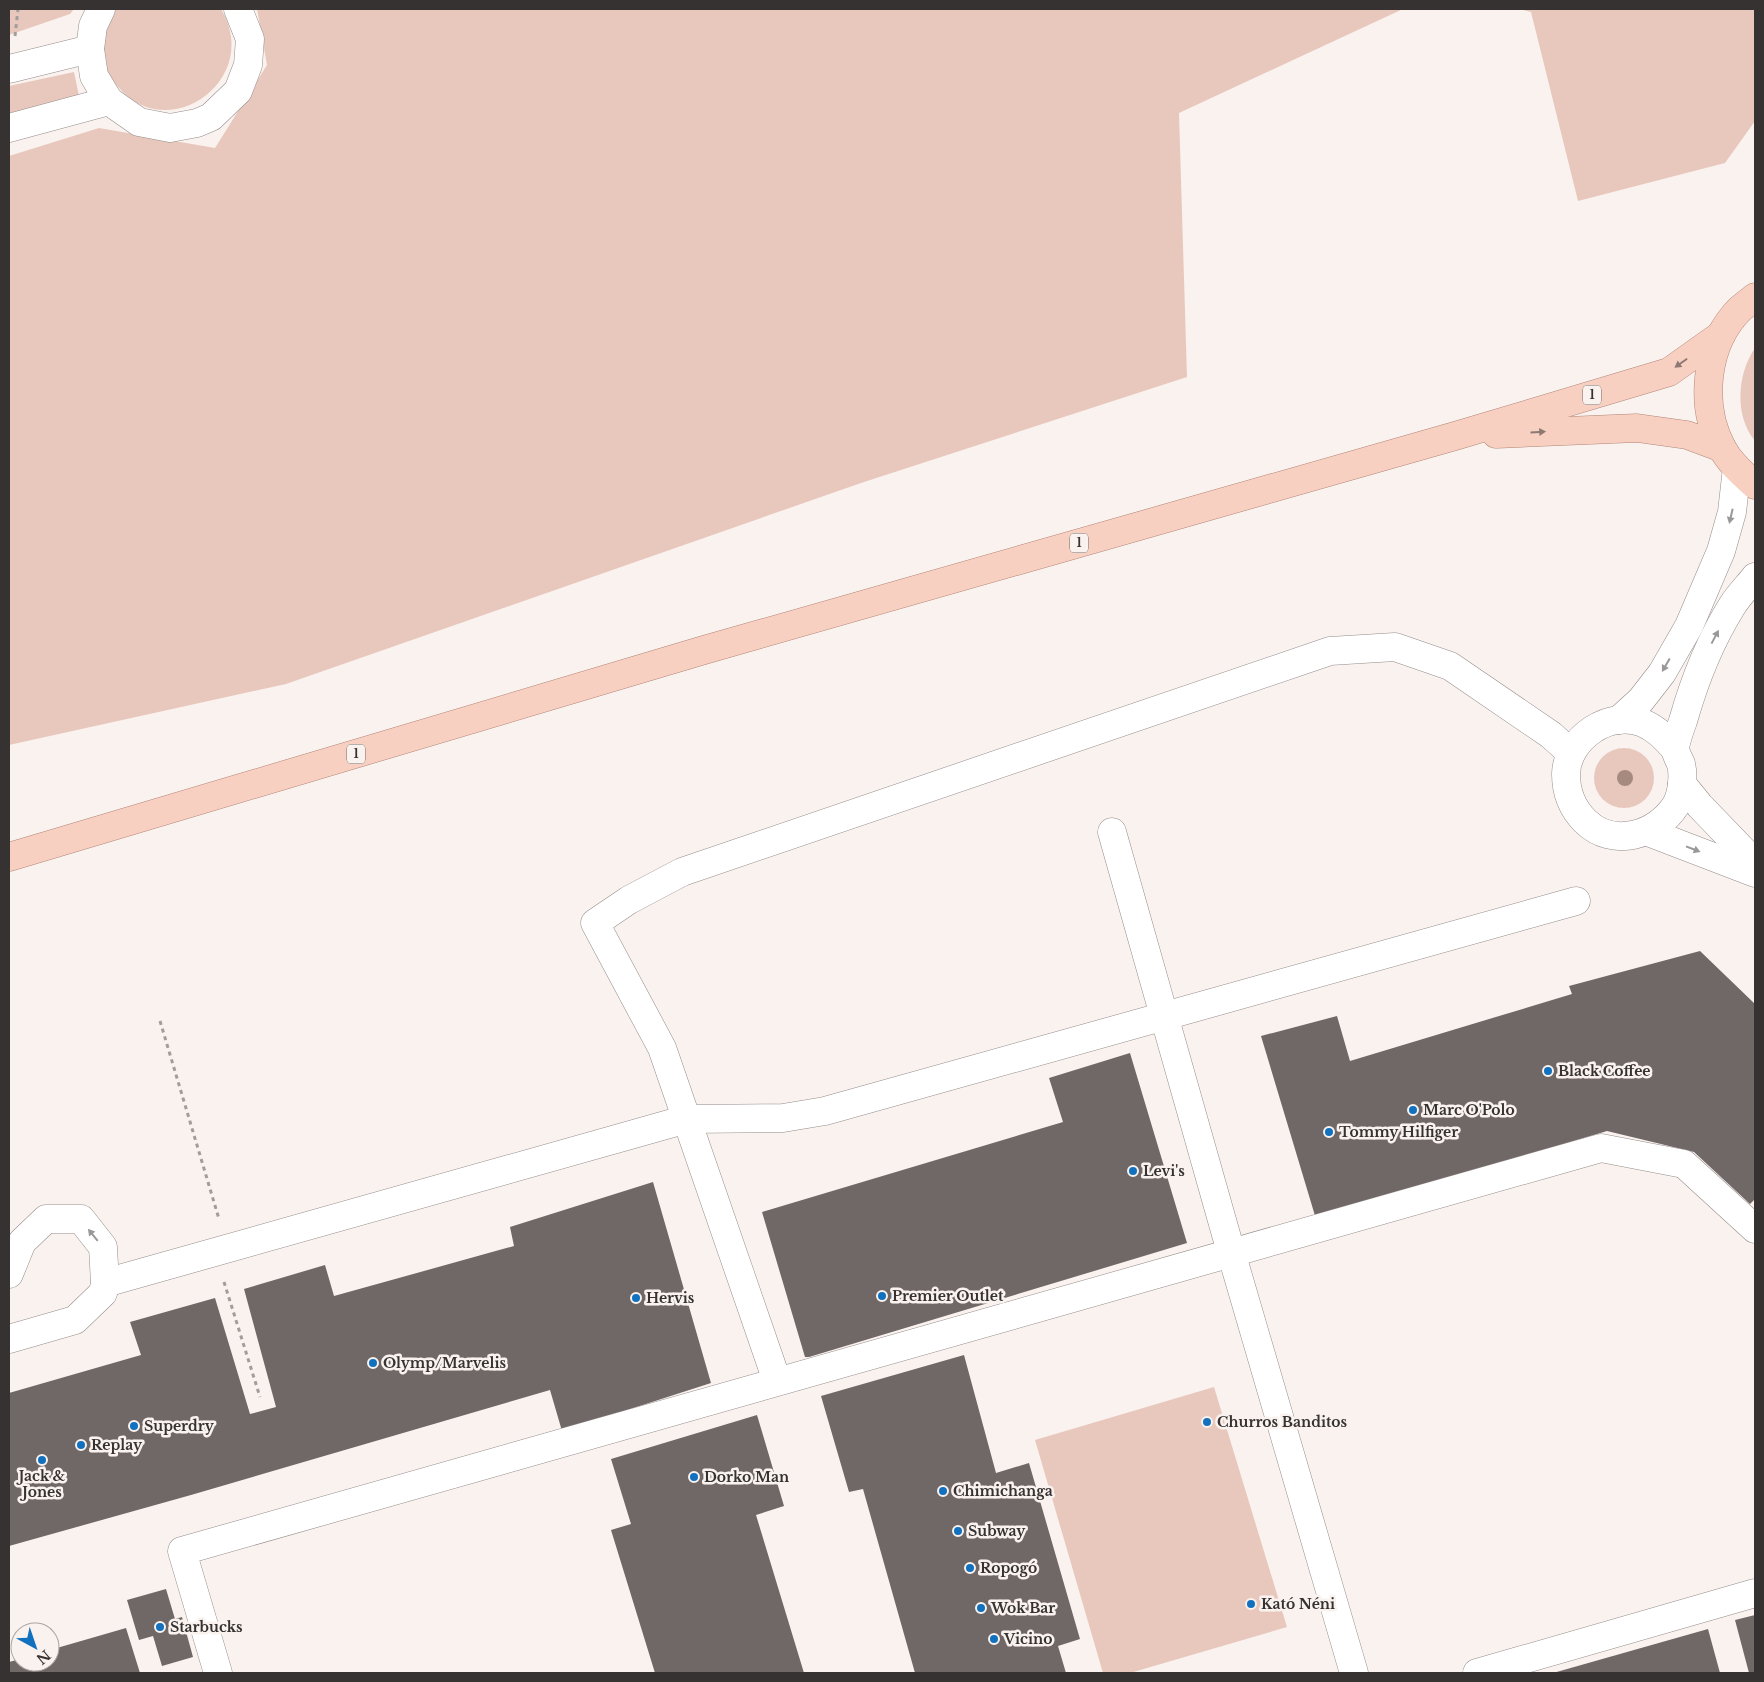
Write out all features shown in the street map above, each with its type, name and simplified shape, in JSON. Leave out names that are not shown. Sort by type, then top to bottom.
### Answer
[{"type":"main road","name":"1","points":[[1738,467],[1711,421],[1708,392],[1711,362],[1721,335],[1740,310],[1755,297]]},
{"type":"main road","name":"1","points":[[9,857],[704,650],[1455,436],[1669,372],[1721,335]]},
{"type":"main road","name":"1","points":[[1455,436],[1637,428],[1687,435],[1738,467]]},
{"type":"street","points":[[100,9],[92,26],[90,49],[94,76],[109,101],[139,122],[170,128],[197,123],[211,117],[238,91],[248,65],[250,38],[238,9]]},
{"type":"street","points":[[9,69],[90,49]]},
{"type":"street","points":[[9,128],[109,101]]},
{"type":"street","points":[[1620,720],[1641,700],[1662,673],[1689,626],[1721,551],[1732,512],[1738,467]]},
{"type":"street","points":[[1675,749],[1687,705],[1707,653],[1732,606],[1755,577]]},
{"type":"street","points":[[777,1381],[662,1048],[595,923],[629,900],[682,872],[1330,651],[1395,647],[1450,666],[1551,735],[1572,753]]},
{"type":"street","points":[[1620,720],[1641,722],[1660,732],[1675,749],[1681,766],[1682,784],[1677,804],[1664,820],[1648,832],[1628,836],[1608,834],[1590,826],[1576,811],[1568,793],[1566,772],[1572,753],[1583,737],[1599,725],[1620,720]]},
{"type":"street","points":[[1682,784],[1700,806],[1755,863]]},
{"type":"street","points":[[1112,832],[1231,1252],[1354,1673]]},
{"type":"street","points":[[1648,832],[1755,873]]},
{"type":"street","points":[[105,1283],[687,1119],[782,1118],[825,1111],[1576,901]]},
{"type":"street","points":[[218,1673],[182,1551],[1601,1148],[1684,1164],[1755,1229]]},
{"type":"street","points":[[9,1274],[22,1242],[46,1219],[81,1219],[103,1247],[104,1293],[75,1320],[9,1339]]},
{"type":"street","points":[[1477,1673],[1755,1593]]},
{"type":"path","points":[[160,1021],[223,1233],[215,1253],[260,1396]]},
{"type":"shaded area","points":[[9,9],[74,9],[70,14],[9,35]]},
{"type":"shaded area","points":[[112,9],[221,9],[231,35],[230,59],[220,80],[204,96],[184,107],[162,110],[139,104],[116,85],[103,62],[103,42],[109,13]]},
{"type":"shaded area","points":[[257,9],[1403,9],[1179,113],[1187,377],[861,483],[286,684],[9,745],[9,156],[99,128],[215,148],[267,65]]},
{"type":"shaded area","points":[[1519,9],[1755,9],[1755,121],[1725,163],[1578,201],[1531,12]]},
{"type":"shaded area","points":[[74,72],[79,96],[9,115],[9,86]]},
{"type":"shaded area","points":[[1755,348],[1755,441],[1748,431],[1744,420],[1740,395],[1744,370]]},
{"type":"shaded area","points":[[1624,748],[1641,753],[1649,761],[1654,778],[1649,795],[1641,803],[1624,808],[1607,803],[1599,795],[1594,778],[1599,761],[1607,753]]},
{"type":"shaded area","points":[[1214,1387],[1287,1627],[1130,1673],[1103,1673],[1035,1440]]},
{"type":"building","points":[[1700,951],[1755,1004],[1755,1199],[1750,1204],[1694,1152],[1607,1131],[1316,1219],[1261,1036],[1337,1016],[1350,1061],[1572,994],[1569,986]]},
{"type":"building","points":[[1130,1053],[1187,1243],[805,1357],[762,1212],[1063,1122],[1049,1078]]},
{"type":"building","points":[[653,1182],[711,1383],[562,1431],[550,1390],[9,1546],[9,1393],[141,1355],[130,1322],[215,1298],[250,1414],[276,1407],[244,1289],[325,1265],[334,1296],[514,1246],[510,1227]]},
{"type":"building","points":[[964,1355],[996,1473],[1029,1463],[1080,1639],[1058,1646],[1066,1673],[915,1673],[863,1489],[849,1492],[821,1396]]},
{"type":"building","points":[[757,1415],[784,1506],[756,1515],[804,1673],[655,1673],[611,1530],[631,1524],[611,1459]]},
{"type":"building","name":"Starbucks","points":[[166,1589],[175,1619],[182,1617],[193,1657],[162,1666],[153,1636],[139,1640],[127,1600]]},
{"type":"building","points":[[1755,1615],[1755,1673],[1749,1673],[1735,1620]]},
{"type":"building","points":[[126,1628],[140,1673],[9,1673],[10,1662],[10,1672],[60,1672],[60,1647]]},
{"type":"building","points":[[1708,1629],[1720,1673],[1553,1673]]},
{"type":"place","name":"Black Coffee","points":[[1548,1071]]},
{"type":"place","name":"Marc O'Polo","points":[[1413,1110]]},
{"type":"place","name":"Tommy Hilfiger","points":[[1329,1132]]},
{"type":"place","name":"Levi's","points":[[1133,1171]]},
{"type":"place","name":"Premier Outlet","points":[[882,1296]]},
{"type":"place","name":"Hervis","points":[[636,1298]]},
{"type":"place","name":"Olymp/Marvelis","points":[[373,1363]]},
{"type":"place","name":"Churros Banditos","points":[[1207,1422]]},
{"type":"place","name":"Superdry","points":[[134,1426]]},
{"type":"place","name":"Replay","points":[[81,1445]]},
{"type":"place","name":"Jack & Jones","points":[[42,1460]]},
{"type":"place","name":"Dorko Man","points":[[694,1477]]},
{"type":"place","name":"Chimichanga","points":[[943,1491]]},
{"type":"place","name":"Subway","points":[[958,1531]]},
{"type":"place","name":"Ropogó","points":[[970,1568]]},
{"type":"place","name":"Kató Néni","points":[[1251,1604]]},
{"type":"place","name":"Wok Bar","points":[[981,1608]]},
{"type":"place","name":"Starbucks","points":[[160,1627]]},
{"type":"place","name":"Vicino","points":[[994,1639]]}]
